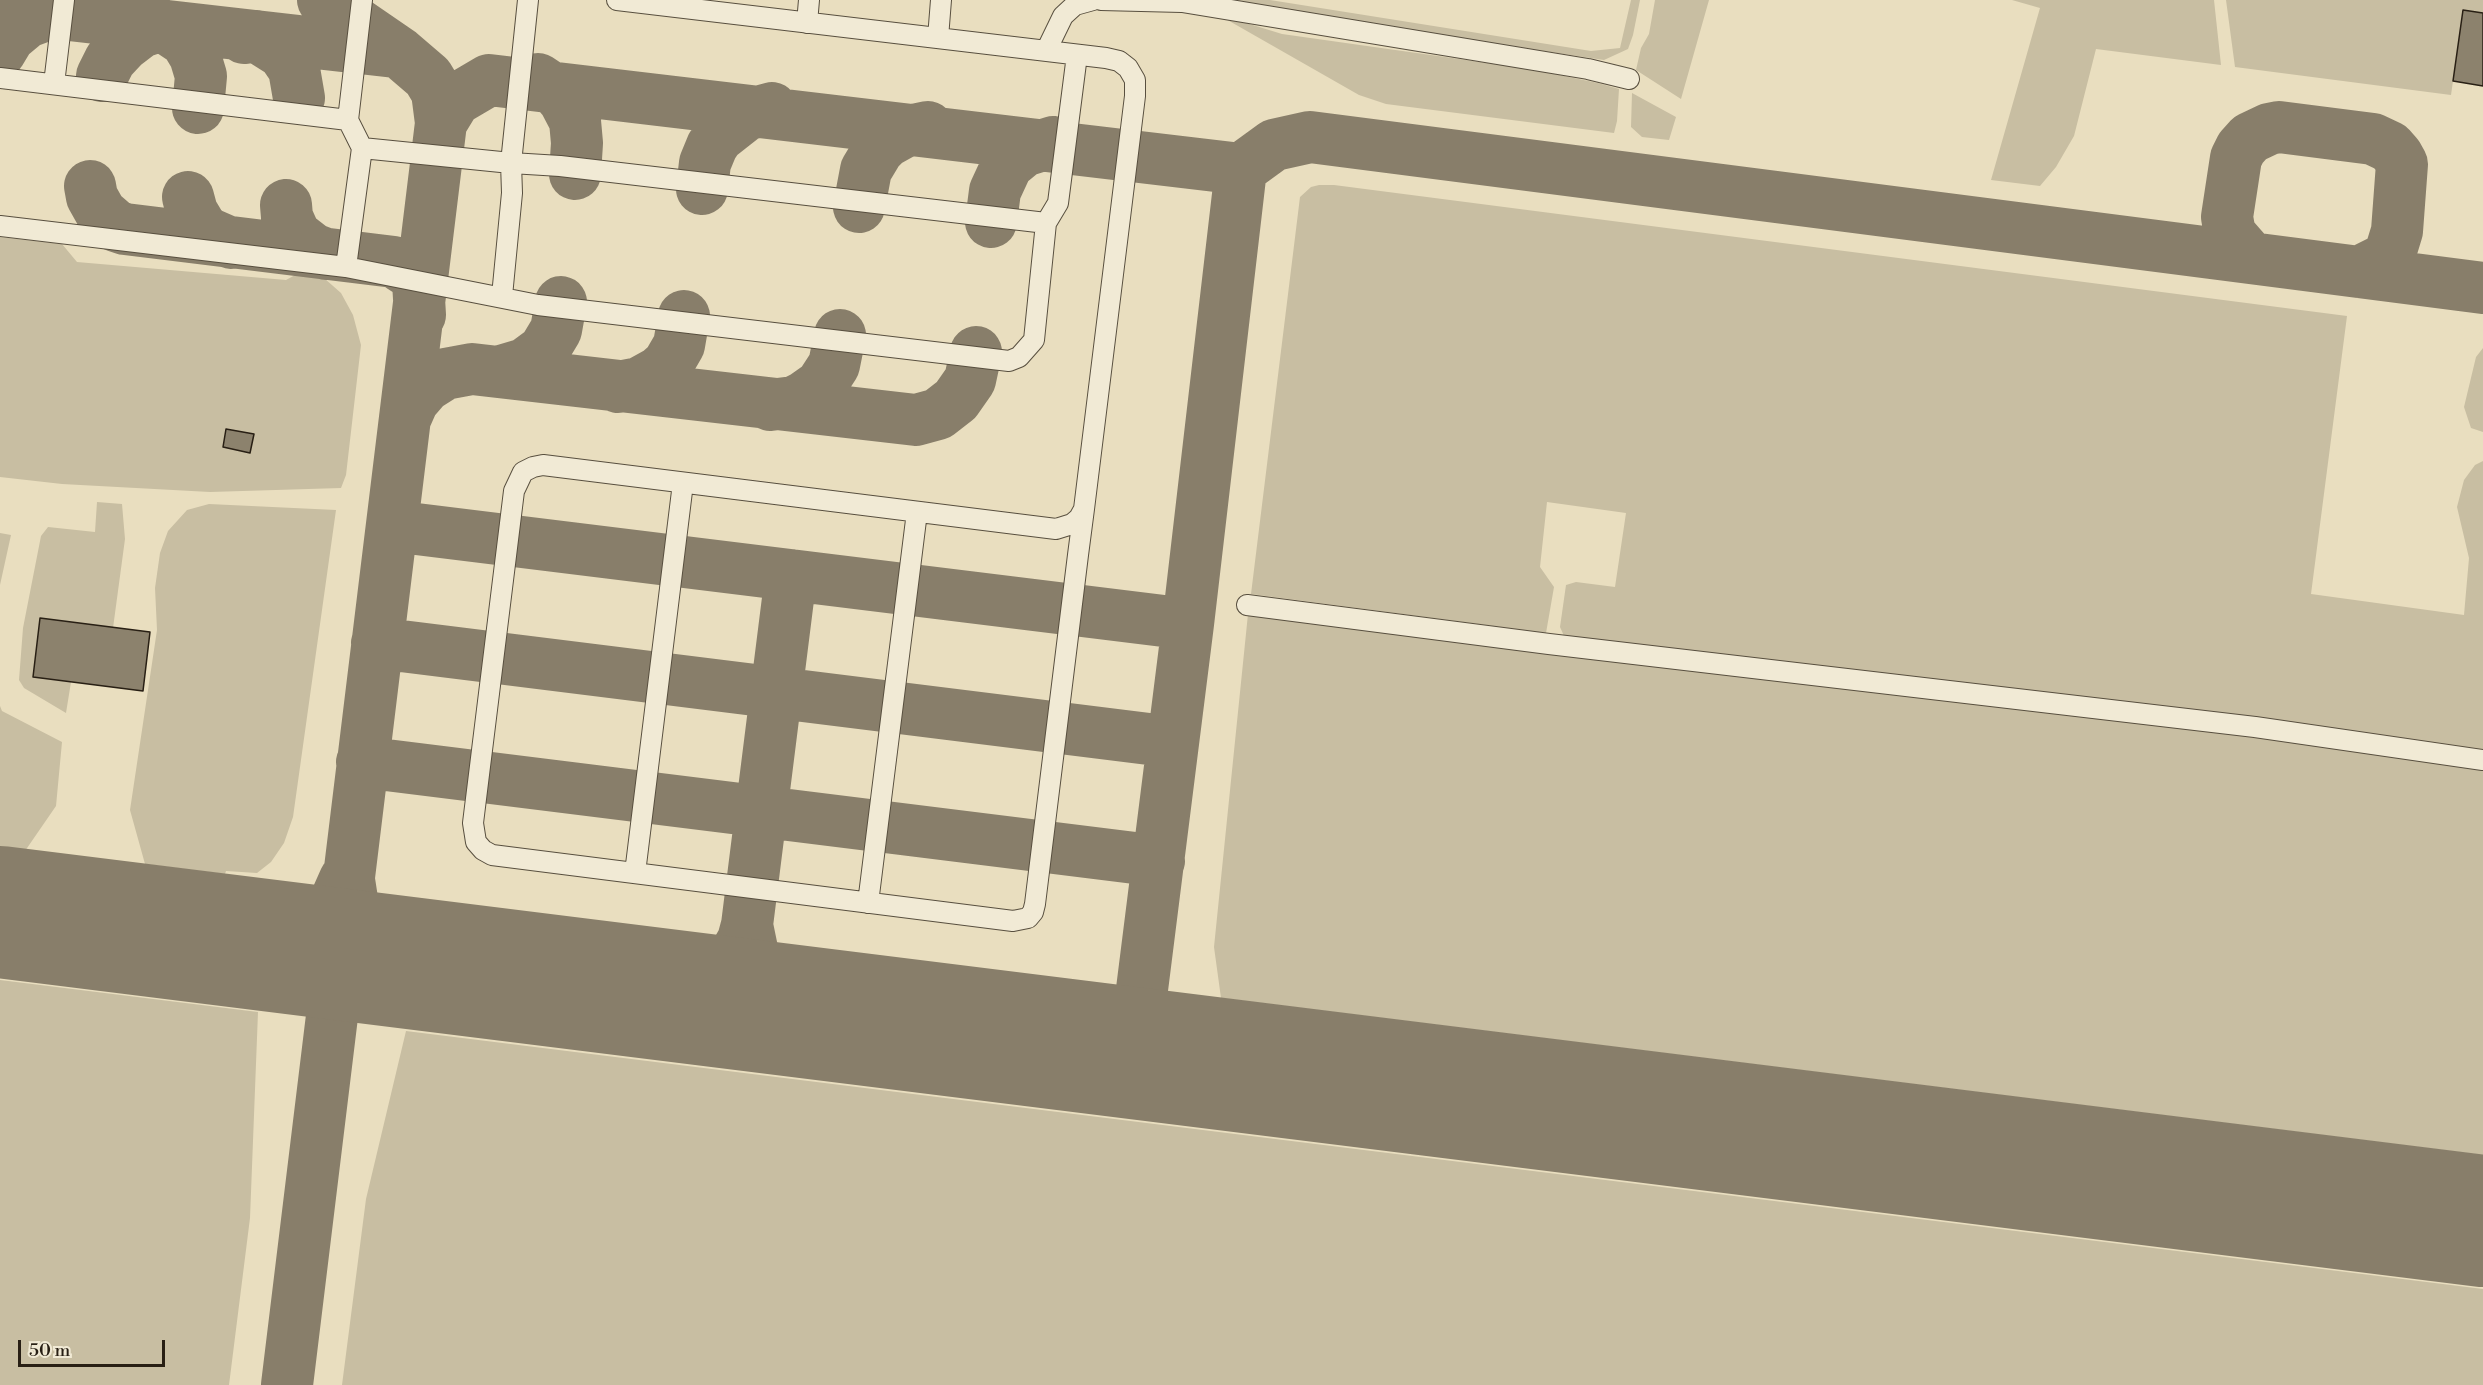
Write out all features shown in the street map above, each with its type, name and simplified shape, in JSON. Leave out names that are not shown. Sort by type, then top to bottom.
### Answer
[{"type":"lane","points":[[54,84],[64,0]]},
{"type":"lane","points":[[346,267],[362,148],[348,120],[362,0]]},
{"type":"lane","points":[[502,296],[512,193],[511,163],[528,0]]},
{"type":"lane","points":[[617,0],[677,4],[807,23],[1119,61],[1128,68],[1135,80],[1134,108],[1084,508],[1033,912],[1028,918],[1013,921],[868,903],[492,855],[476,842],[473,823],[517,481],[523,472],[533,467],[543,465],[1056,529],[1071,537],[1078,555]]},
{"type":"lane","points":[[807,23],[809,0]]},
{"type":"lane","points":[[938,38],[941,0]]},
{"type":"lane","points":[[1046,51],[1063,16],[1075,5],[1093,0]]},
{"type":"lane","points":[[1101,0],[1182,2],[1588,69],[1629,79]]},
{"type":"lane","points":[[0,225],[346,267],[373,274],[502,296],[538,305],[1009,361],[1019,357],[1034,340],[1046,223],[1058,203],[1077,55]]},
{"type":"lane","points":[[0,78],[348,120]]},
{"type":"lane","points":[[362,148],[560,166],[1046,223]]},
{"type":"lane","points":[[635,873],[683,483]]},
{"type":"lane","points":[[1056,529],[1072,524],[1079,518],[1084,508]]},
{"type":"lane","points":[[868,903],[917,512]]},
{"type":"lane","points":[[1247,605],[1549,644],[2255,727],[2483,760]]},
{"type":"shaded area","points":[[1200,0],[1270,0],[1591,51],[1620,48],[1631,0],[1640,0],[1628,49],[1604,60]]},
{"type":"shaded area","points":[[1655,0],[1709,0],[1681,99],[1636,70],[1641,48],[1649,34]]},
{"type":"shaded area","points":[[2012,0],[2214,0],[2221,65],[2096,49],[2074,136],[2056,167],[2040,186],[1991,180],[2040,8]]},
{"type":"shaded area","points":[[2226,0],[2483,0],[2483,13],[2463,11],[2451,95],[2235,67]]},
{"type":"shaded area","points":[[1217,14],[1282,34],[1530,69],[1619,89],[1614,133],[1386,104],[1359,95]]},
{"type":"shaded area","points":[[1632,93],[1676,117],[1669,140],[1642,137],[1631,127]]},
{"type":"shaded area","points":[[1334,185],[2347,316],[2311,594],[2464,615],[2469,558],[2457,507],[2464,480],[2475,465],[2483,461],[2483,753],[1564,636],[1560,627],[1566,585],[1576,582],[1615,587],[1626,513],[1547,502],[1540,567],[1554,587],[1546,633],[1251,594],[1300,197],[1311,187]]},
{"type":"shaded area","points":[[0,237],[62,244],[77,262],[286,280],[306,269],[316,271],[341,293],[353,315],[361,345],[346,475],[341,488],[210,492],[62,484],[0,477]]},
{"type":"shaded area","points":[[2483,348],[2483,432],[2471,428],[2464,407],[2476,357]]},
{"type":"shaded area","points":[[97,502],[122,504],[125,539],[113,628],[40,619],[33,677],[71,682],[66,713],[24,688],[19,680],[23,628],[41,536],[48,527],[95,532]]},
{"type":"shaded area","points":[[209,504],[336,510],[293,817],[284,843],[271,862],[257,873],[226,871],[225,874],[145,864],[130,810],[157,630],[155,588],[160,553],[168,531],[187,510]]},
{"type":"shaded area","points":[[0,533],[11,535],[0,585]]},
{"type":"shaded area","points":[[1248,614],[2126,719],[2483,767],[2483,1155],[1221,998],[1214,947]]},
{"type":"shaded area","points":[[0,706],[2,711],[62,742],[56,806],[25,851],[0,848]]},
{"type":"shaded area","points":[[0,980],[258,1012],[250,1218],[229,1385],[0,1385]]},
{"type":"shaded area","points":[[406,1031],[2483,1289],[2483,1385],[342,1385],[366,1199]]},
{"type":"building","points":[[2463,10],[2483,13],[2483,86],[2453,81]]},
{"type":"building","points":[[226,429],[254,434],[250,453],[223,447]]},
{"type":"building","points":[[40,618],[150,632],[143,691],[33,677]]},
{"type":"taxiway","points":[[287,1385],[441,123],[437,92],[428,77],[400,53],[323,0]]},
{"type":"taxiway","points":[[0,7],[395,52]]},
{"type":"taxiway","points":[[0,52],[9,37],[27,22],[58,13]]},
{"type":"taxiway","points":[[102,76],[110,60],[124,45],[141,32],[162,25],[186,41],[195,56],[201,76],[198,108]]},
{"type":"taxiway","points":[[244,38],[256,36],[283,53],[294,69],[299,98]]},
{"type":"taxiway","points":[[538,79],[556,91],[564,100],[575,121],[577,143],[575,174]]},
{"type":"taxiway","points":[[441,123],[455,100],[489,80],[1241,169],[1188,624],[1134,1053]]},
{"type":"taxiway","points":[[702,189],[705,163],[718,137],[746,115],[772,108]]},
{"type":"taxiway","points":[[859,207],[866,170],[878,150],[886,142],[904,132],[928,127]]},
{"type":"taxiway","points":[[2251,258],[2230,234],[2227,217],[2236,158],[2250,138],[2279,127],[2373,139],[2390,147],[2402,164],[2397,231],[2390,254],[2359,272]]},
{"type":"taxiway","points":[[1241,169],[1274,145],[1310,137],[2483,288]]},
{"type":"taxiway","points":[[991,222],[995,191],[1007,165],[1024,151],[1053,142]]},
{"type":"taxiway","points":[[90,186],[92,197],[101,213],[116,226],[125,229],[394,262],[411,273],[418,282],[420,315]]},
{"type":"taxiway","points":[[188,197],[192,212],[201,227],[208,233],[231,243]]},
{"type":"taxiway","points":[[286,205],[287,217],[295,235],[313,249],[326,254]]},
{"type":"taxiway","points":[[498,372],[525,364],[544,350],[556,330],[561,302]]},
{"type":"taxiway","points":[[618,387],[639,383],[668,364],[679,345],[684,316]]},
{"type":"taxiway","points":[[770,405],[794,402],[821,385],[834,365],[840,335]]},
{"type":"taxiway","points":[[405,419],[413,401],[426,386],[445,374],[472,369],[916,420],[938,414],[956,400],[970,380],[976,352]]},
{"type":"taxiway","points":[[392,526],[1188,624]]},
{"type":"taxiway","points":[[791,575],[747,925],[754,959],[762,974],[786,999],[809,1013]]},
{"type":"taxiway","points":[[377,643],[1173,742]]},
{"type":"taxiway","points":[[362,762],[1159,861]]},
{"type":"taxiway","points":[[261,945],[289,940],[303,935],[314,927],[333,906],[345,879]]},
{"type":"taxiway","points":[[349,880],[353,906],[365,932],[375,944],[390,953],[421,965]]},
{"type":"taxiway","points":[[653,993],[679,992],[709,981],[730,963],[743,940],[747,925]]},
{"type":"runway","points":[[0,912],[2483,1221]]}]
